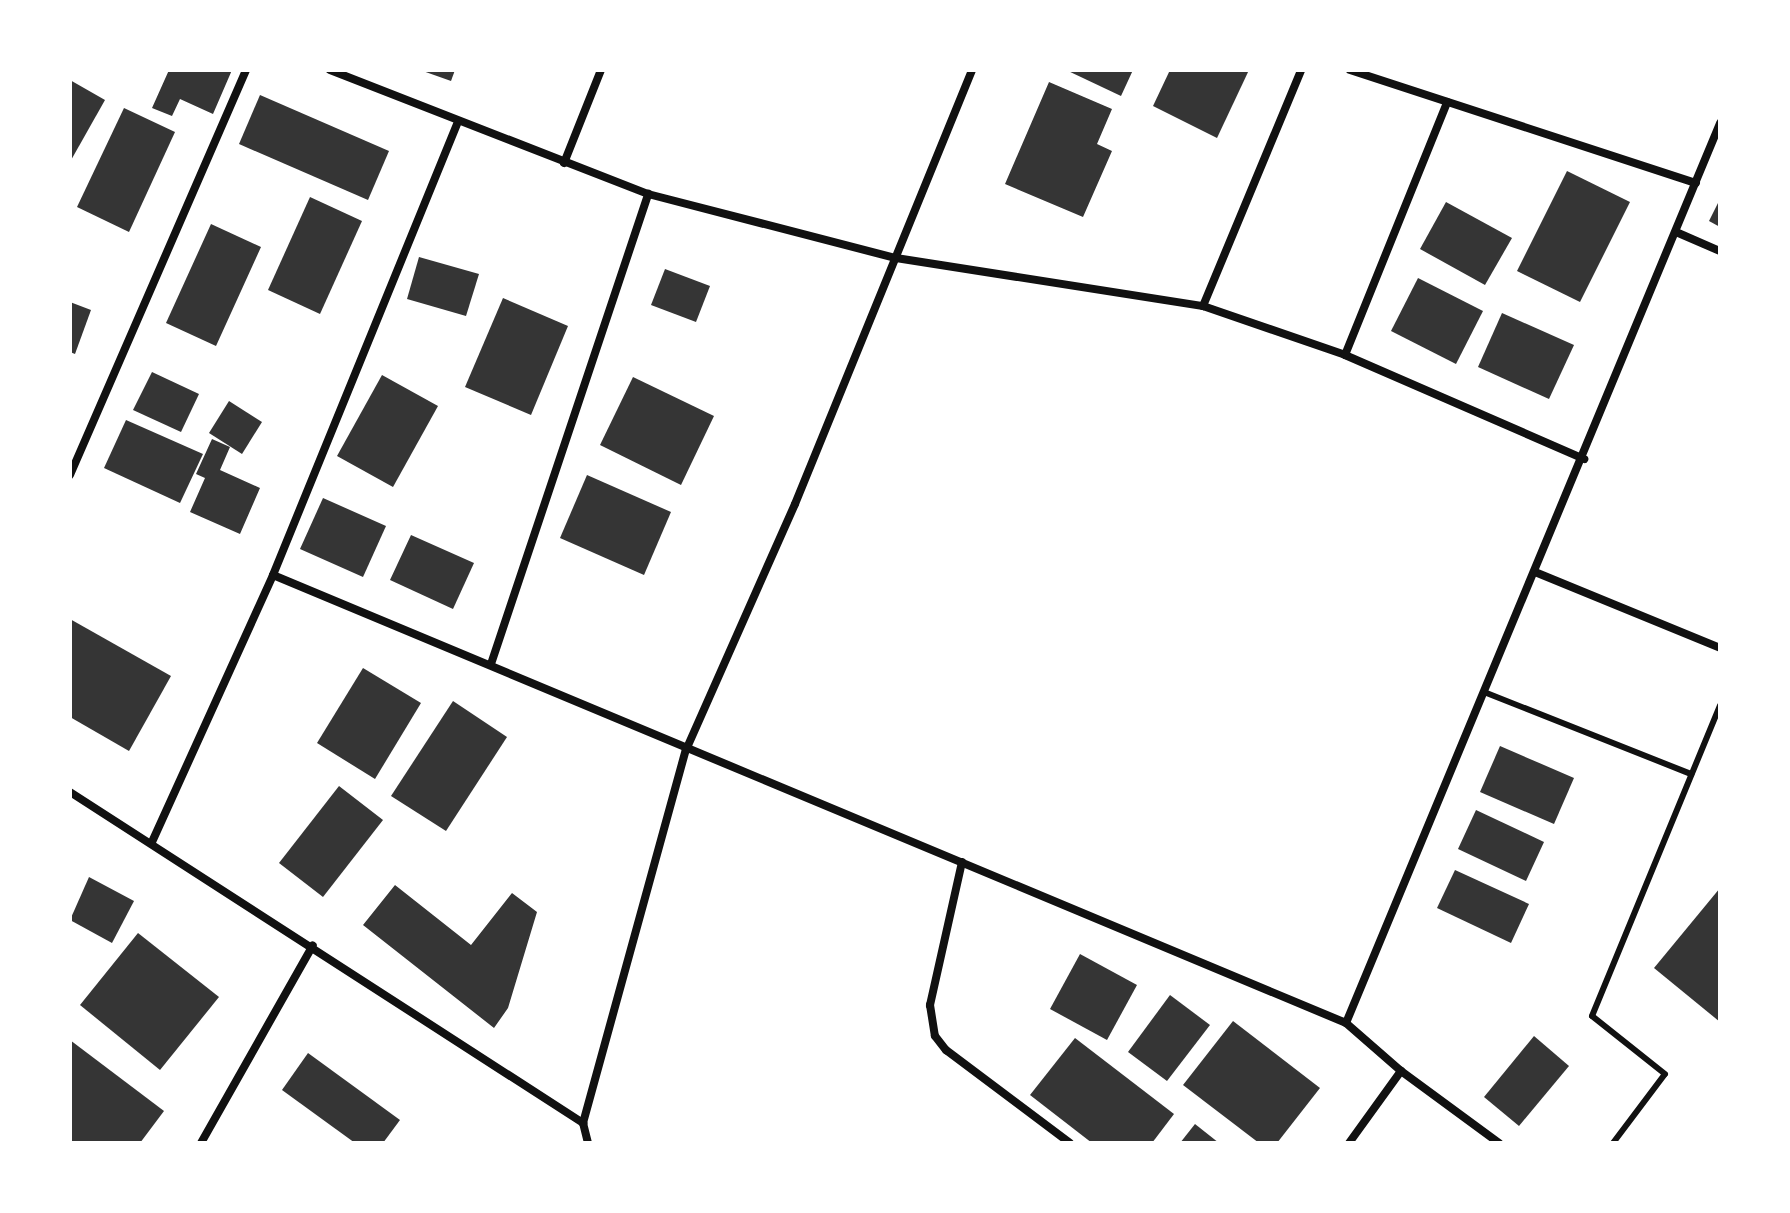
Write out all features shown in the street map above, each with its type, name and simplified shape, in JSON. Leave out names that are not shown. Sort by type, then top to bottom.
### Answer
[{"type":"street","points":[[71,470],[246,70]]},
{"type":"street","points":[[330,70],[648,194],[896,258],[1203,306],[1345,355],[1584,459]]},
{"type":"street","points":[[564,163],[601,70]]},
{"type":"street","points":[[588,1143],[583,1123],[686,750],[896,258],[972,70]]},
{"type":"street","points":[[1203,306],[1301,70]]},
{"type":"street","points":[[1350,70],[1696,183]]},
{"type":"street","points":[[1345,355],[1447,102]]},
{"type":"street","points":[[152,842],[273,575],[458,122]]},
{"type":"street","points":[[1346,1023],[1584,459],[1720,123]]},
{"type":"street","points":[[491,664],[648,194]]},
{"type":"street","points":[[1676,232],[1720,251]]},
{"type":"street","points":[[1535,572],[1720,648]]},
{"type":"street","points":[[273,575],[1346,1023],[1401,1071],[1499,1143]]},
{"type":"street","points":[[70,792],[313,945],[583,1123]]},
{"type":"street","points":[[962,862],[930,1005],[935,1036],[946,1050],[1070,1143]]},
{"type":"street","points":[[201,1143],[313,945]]},
{"type":"street","points":[[1349,1143],[1401,1071]]},
{"type":"lane","points":[[1484,692],[1691,774]]},
{"type":"lane","points":[[1613,1143],[1665,1074],[1592,1016],[1720,705]]},
{"type":"building","points":[[169,70],[232,70],[213,114],[180,99],[172,116],[152,108]]},
{"type":"building","points":[[420,70],[455,70],[451,81]]},
{"type":"building","points":[[1066,70],[1133,70],[1121,96]]},
{"type":"building","points":[[1170,70],[1249,70],[1217,138],[1153,106]]},
{"type":"building","points":[[70,80],[105,100],[70,162]]},
{"type":"building","points":[[1049,82],[1112,109],[1097,144],[1112,151],[1083,217],[1005,184]]},
{"type":"building","points":[[260,95],[389,151],[368,200],[239,144]]},
{"type":"building","points":[[124,108],[175,132],[129,232],[77,207]]},
{"type":"building","points":[[1567,171],[1630,202],[1580,302],[1517,271]]},
{"type":"building","points":[[310,197],[362,221],[320,314],[268,290]]},
{"type":"building","points":[[1720,199],[1720,227],[1709,221]]},
{"type":"building","points":[[1446,202],[1512,238],[1485,285],[1420,249]]},
{"type":"building","points":[[211,224],[261,247],[216,346],[166,323]]},
{"type":"building","points":[[419,257],[479,274],[466,316],[407,299]]},
{"type":"building","points":[[665,269],[710,286],[696,322],[651,305]]},
{"type":"building","points":[[1418,278],[1483,311],[1456,364],[1391,331]]},
{"type":"building","points":[[503,298],[568,326],[531,415],[465,387]]},
{"type":"building","points":[[70,302],[91,310],[75,354],[70,352]]},
{"type":"building","points":[[1502,313],[1574,345],[1549,399],[1478,367]]},
{"type":"building","points":[[152,372],[199,394],[181,432],[133,410]]},
{"type":"building","points":[[382,375],[438,406],[393,487],[337,456]]},
{"type":"building","points":[[633,377],[714,416],[681,485],[600,445]]},
{"type":"building","points":[[229,401],[262,422],[242,454],[209,433]]},
{"type":"building","points":[[126,420],[203,454],[180,503],[104,468]]},
{"type":"building","points":[[212,439],[230,447],[220,470],[260,488],[240,534],[190,512],[205,478],[196,474]]},
{"type":"building","points":[[587,475],[671,512],[644,575],[560,538]]},
{"type":"building","points":[[323,498],[386,526],[363,577],[300,549]]},
{"type":"building","points":[[411,535],[474,563],[453,609],[390,580]]},
{"type":"building","points":[[70,619],[171,676],[129,751],[70,717]]},
{"type":"building","points":[[363,668],[421,703],[375,779],[317,743]]},
{"type":"building","points":[[453,701],[507,737],[446,831],[391,796]]},
{"type":"building","points":[[1500,746],[1574,778],[1554,824],[1480,792]]},
{"type":"building","points":[[339,786],[383,820],[323,897],[279,863]]},
{"type":"building","points":[[1476,810],[1544,842],[1526,881],[1458,849]]},
{"type":"building","points":[[1455,870],[1529,904],[1511,943],[1437,908]]},
{"type":"building","points":[[89,877],[134,901],[112,943],[70,920]]},
{"type":"building","points":[[395,885],[471,945],[512,893],[537,912],[508,1008],[494,1028],[363,925]]},
{"type":"building","points":[[1720,888],[1720,1022],[1654,968]]},
{"type":"building","points":[[138,933],[219,997],[160,1070],[80,1005]]},
{"type":"building","points":[[1080,954],[1137,985],[1107,1040],[1050,1009]]},
{"type":"building","points":[[1170,995],[1210,1025],[1167,1081],[1128,1052]]},
{"type":"building","points":[[1233,1021],[1320,1088],[1277,1143],[1259,1143],[1183,1085]]},
{"type":"building","points":[[1534,1036],[1569,1066],[1519,1126],[1484,1097]]},
{"type":"building","points":[[1075,1038],[1174,1114],[1152,1143],[1092,1143],[1030,1095]]},
{"type":"building","points":[[70,1040],[164,1111],[140,1143],[70,1143]]},
{"type":"building","points":[[308,1053],[400,1120],[383,1143],[355,1143],[282,1090]]},
{"type":"building","points":[[1195,1124],[1219,1143],[1180,1143]]}]
